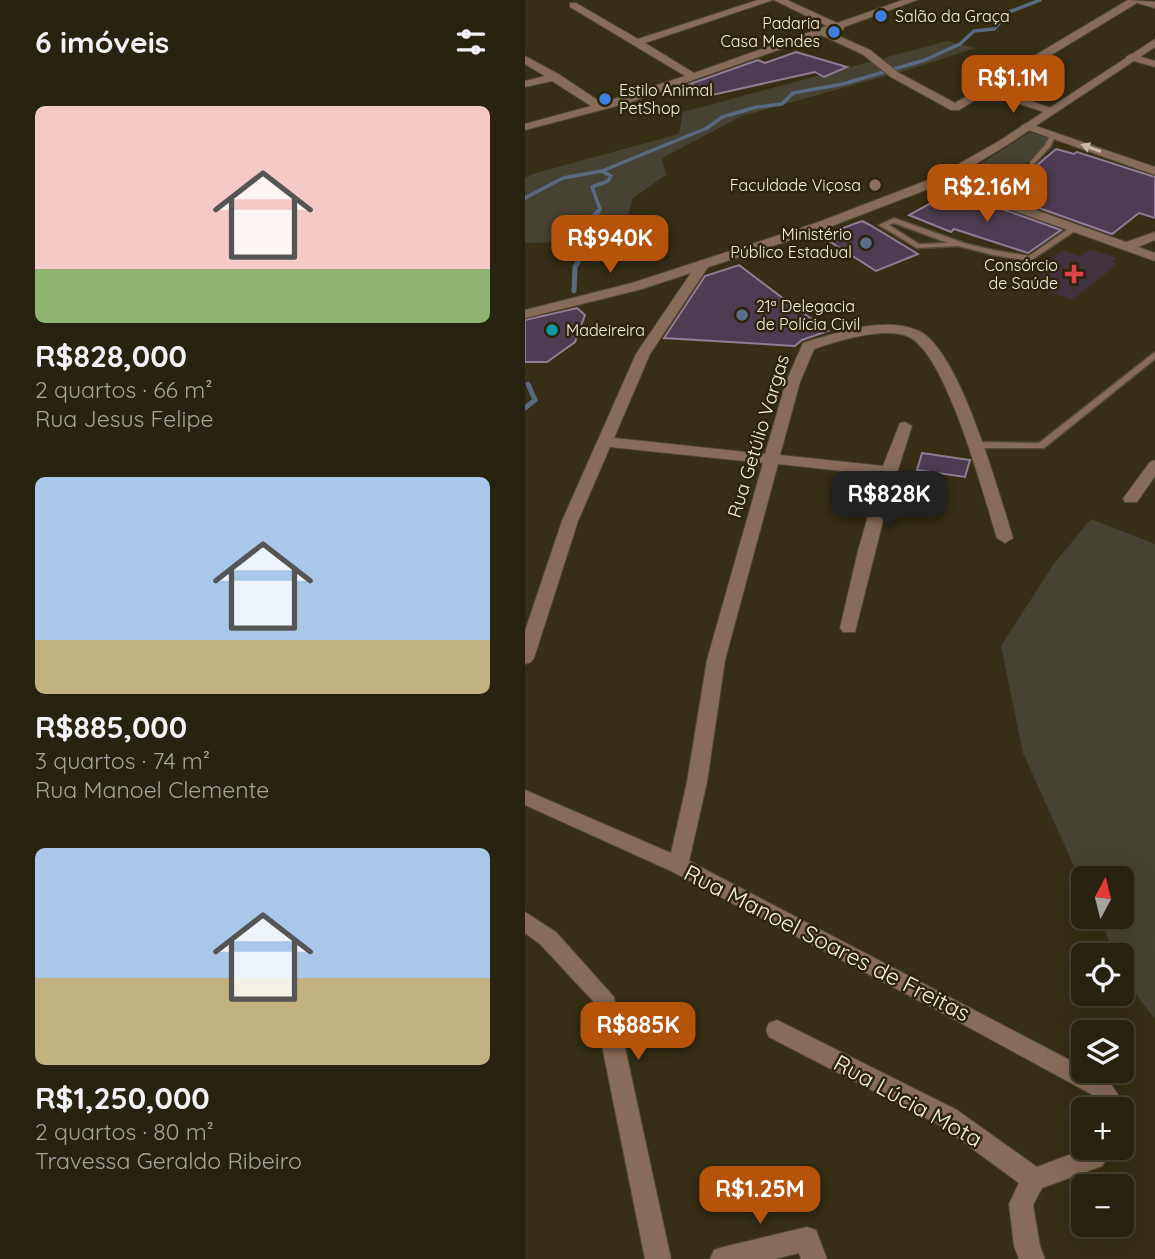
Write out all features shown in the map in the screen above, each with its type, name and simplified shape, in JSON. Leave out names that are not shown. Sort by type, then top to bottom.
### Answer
[{"type":"street","points":[[636,43],[768,0]]},
{"type":"street","points":[[779,0],[839,28]]},
{"type":"street","points":[[525,127],[694,77],[912,0]]},
{"type":"street","points":[[824,33],[866,52],[895,75],[955,108],[1136,0],[1155,5]]},
{"type":"street","points":[[573,5],[694,77]]},
{"type":"street","points":[[525,314],[637,286],[820,226],[940,180],[1155,42]]},
{"type":"street","points":[[1131,57],[1155,64]]},
{"type":"street","points":[[525,59],[600,107]]},
{"type":"street","points":[[525,85],[556,77]]},
{"type":"street","points":[[986,89],[1050,111]]},
{"type":"street","points":[[1027,126],[1155,171]]},
{"type":"street","points":[[940,180],[1155,257]]},
{"type":"street","points":[[1126,247],[1155,236]]},
{"type":"street","points":[[525,658],[571,521],[643,354],[704,264]]},
{"type":"street","name":"Rua Getúlio Vargas","points":[[678,865],[697,782],[716,660],[793,382],[808,346],[848,333],[915,334],[934,349],[977,445],[1005,538]]},
{"type":"street","points":[[849,628],[865,548],[887,471],[905,426]]},
{"type":"street","points":[[607,442],[887,471]]},
{"type":"street","points":[[1131,499],[1155,464]]},
{"type":"street","name":"Rua Manoel Soares de Freitas","points":[[525,797],[678,865],[1074,1072],[1101,1088],[1106,1097]]},
{"type":"street","points":[[525,921],[548,938],[603,997],[658,1259]]},
{"type":"street","name":"Rua Lúcia Mota","points":[[777,1030],[949,1118],[1034,1179]]},
{"type":"street","points":[[1032,1259],[1027,1246],[1021,1204],[1034,1179],[1088,1160]]},
{"type":"street","points":[[723,1259],[811,1249]]},
{"type":"lane","points":[[1032,163],[1048,146],[1053,135]]},
{"type":"lane","points":[[963,189],[1005,181],[1019,172]]},
{"type":"lane","points":[[955,245],[917,246],[883,225],[894,220],[955,245],[988,254],[1030,259],[1074,229]]},
{"type":"lane","points":[[977,445],[1041,446],[1155,355]]},
{"type":"shaded area","points":[[947,41],[975,48],[911,69],[742,116],[662,158],[666,175],[633,198],[628,216],[609,241],[525,243],[525,178],[532,174],[679,134],[683,112]]},
{"type":"shaded area","points":[[1030,132],[1048,138],[1021,167],[995,180],[969,182],[957,179]]},
{"type":"shaded area","name":"Consórcio de Saúde","points":[[1090,249],[1117,258],[1112,262],[1118,264],[1072,300],[1030,284],[1057,264],[1049,261],[1063,250],[1080,256]]},
{"type":"shaded area","points":[[1091,519],[1155,544],[1155,1019],[1134,991],[1134,943],[1110,943],[1104,929],[1134,929],[1134,866],[1074,866],[1023,753],[1001,646],[1053,565]]},
{"type":"building","points":[[796,52],[847,67],[824,77],[815,72],[712,95],[690,84],[758,60],[765,63]]},
{"type":"building","points":[[1056,149],[1074,154],[1077,152],[1155,177],[1155,218],[1139,213],[1112,234],[991,191],[1010,185],[1025,173],[1025,169],[1036,166]]},
{"type":"building","points":[[940,198],[967,207],[977,200],[1061,230],[1028,253],[954,229],[951,232],[909,215]]},
{"type":"building","name":"Ministério Público Estadual","points":[[862,221],[918,254],[876,271],[821,236]]},
{"type":"building","name":"21ª Delegacia de Polícia Civil","points":[[739,265],[828,331],[802,340],[795,346],[664,338],[705,276]]},
{"type":"building","name":"Madeireira","points":[[577,308],[585,315],[575,342],[547,362],[525,362],[525,320]]},
{"type":"building","points":[[922,453],[970,460],[965,477],[917,470]]},
{"type":"waterway","points":[[602,171],[707,128],[722,117],[757,107],[782,104],[793,93],[843,84],[925,60],[960,44],[974,31],[994,29],[1009,12],[1040,0]]},
{"type":"waterway","points":[[525,198],[563,178],[602,171]]},
{"type":"waterway","points":[[596,213],[600,209],[592,187],[608,181],[611,176],[602,171]]},
{"type":"waterway","points":[[574,291],[575,267],[584,252],[591,219],[598,212]]},
{"type":"waterway","points":[[525,408],[535,400],[528,384]]},
{"type":"place","name":"Salão da Graça","points":[[881,16]]},
{"type":"place","name":"Padaria Casa Mendes","points":[[834,32]]},
{"type":"place","name":"Estilo Animal PetShop","points":[[605,99]]},
{"type":"place","name":"Faculdade Viçosa","points":[[875,185]]},
{"type":"place","name":"Ministério Público Estadual","points":[[866,243]]},
{"type":"place","name":"Consórcio de Saúde","points":[[1074,274]]},
{"type":"place","name":"21ª Delegacia de Polícia Civil","points":[[742,315]]},
{"type":"place","name":"Madeireira","points":[[552,330]]}]
